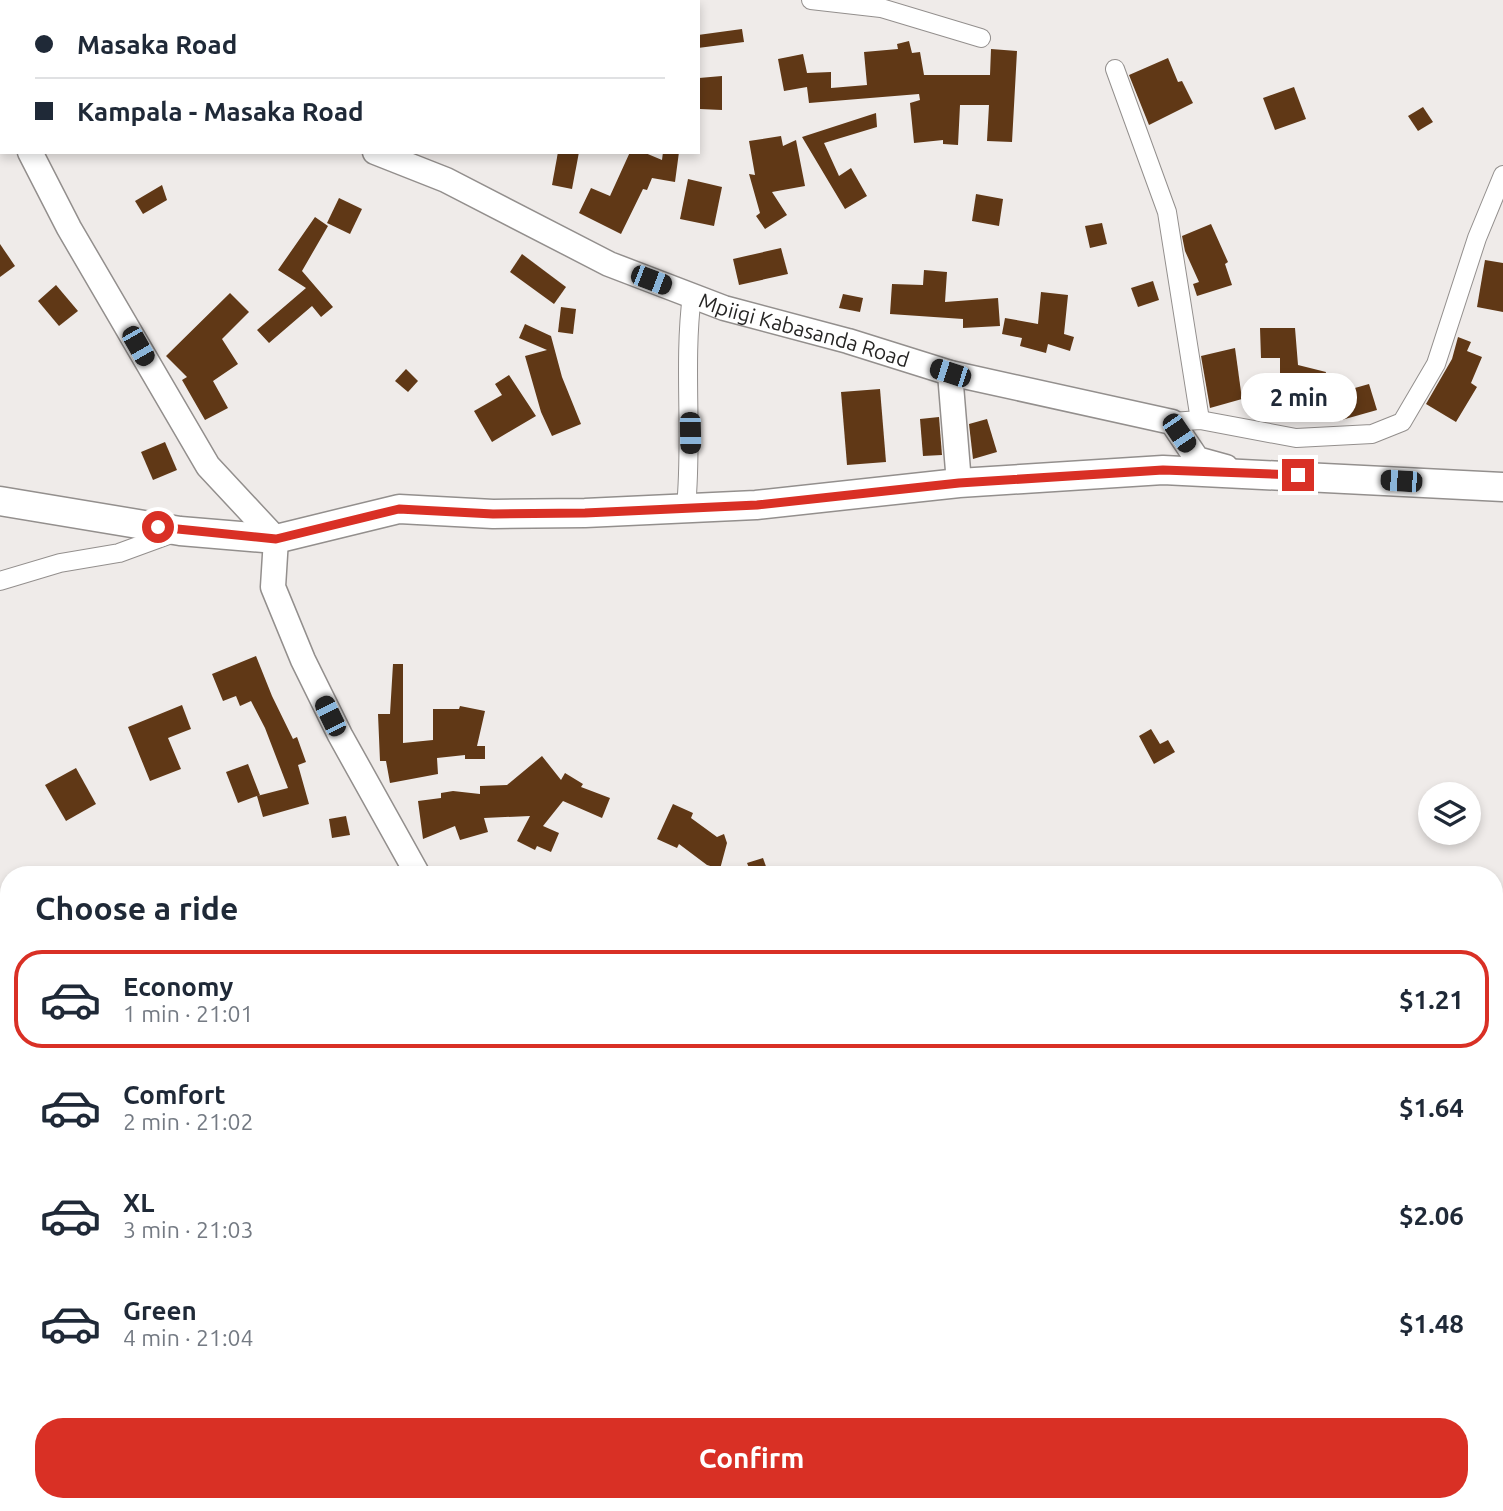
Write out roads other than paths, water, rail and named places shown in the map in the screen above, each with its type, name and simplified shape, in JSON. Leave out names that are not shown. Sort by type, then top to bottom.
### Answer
[{"type":"main road","points":[[31,154],[69,228],[208,466],[276,539],[273,587],[303,660],[340,735],[413,866]]},
{"type":"main road","name":"Mpiigi Kabasanda Road","points":[[380,154],[446,180],[610,264],[724,308],[848,341],[950,373],[1172,422]]},
{"type":"main road","points":[[950,373],[959,483]]},
{"type":"main road","points":[[1172,422],[1197,460],[1247,472]]},
{"type":"main road","points":[[0,501],[180,531],[276,539],[399,509],[493,514],[757,505],[959,483],[1163,470],[1247,472],[1503,488]]},
{"type":"street","points":[[811,0],[881,8],[981,38]]},
{"type":"street","points":[[1115,69],[1167,212],[1200,420]]},
{"type":"street","points":[[1172,422],[1200,420],[1296,438],[1371,434],[1402,422],[1436,364],[1477,238],[1503,175]]},
{"type":"street","points":[[686,507],[691,459],[687,330],[692,295]]},
{"type":"street","points":[[0,581],[60,563],[119,553],[180,531]]}]
